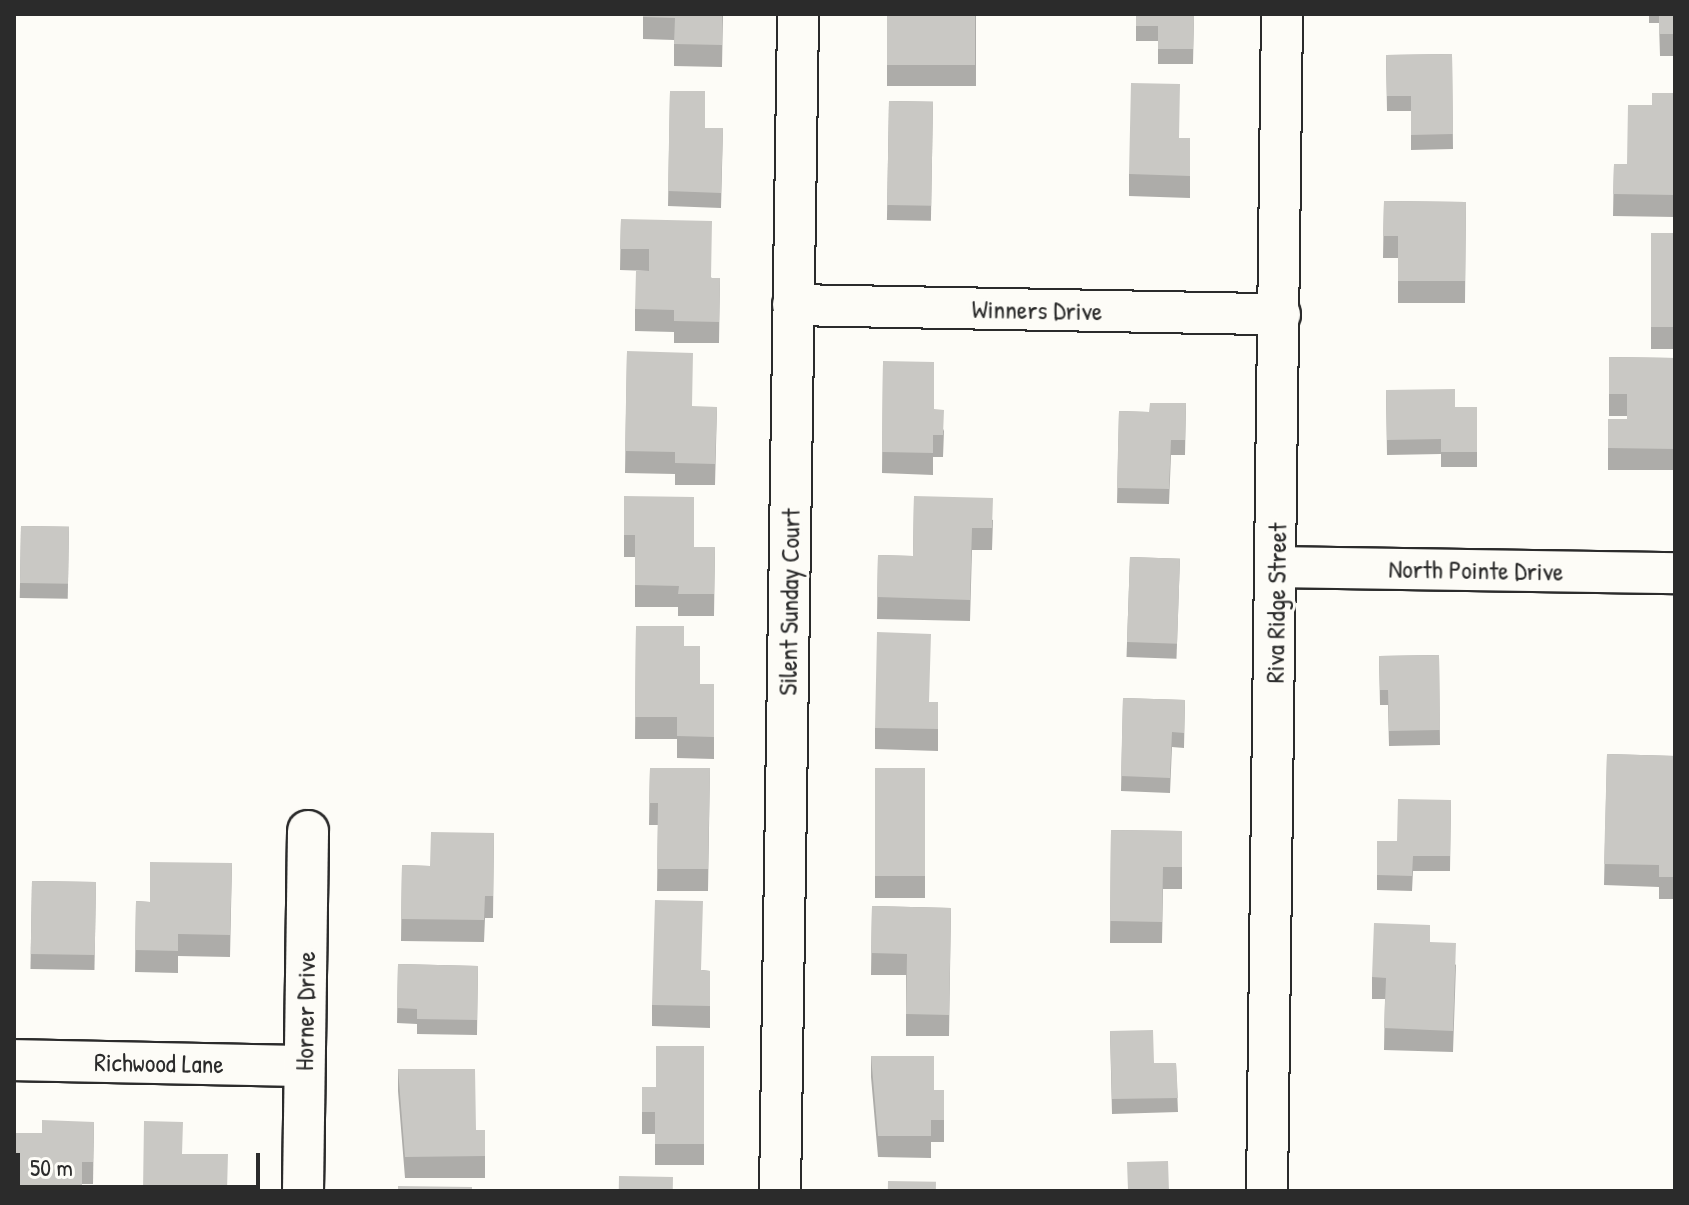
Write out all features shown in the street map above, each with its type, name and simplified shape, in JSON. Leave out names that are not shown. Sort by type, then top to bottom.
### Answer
[{"type":"street","name":"Silent Sunday Court","points":[[780,1191],[798,14]]},
{"type":"street","name":"Riva Ridge Street","points":[[1267,1191],[1282,14]]},
{"type":"street","name":"Winners Drive","points":[[793,305],[1280,314]]},
{"type":"street","name":"North Pointe Drive","points":[[1276,567],[1675,573]]},
{"type":"street","name":"Horner Drive","points":[[303,1191],[308,831]]},
{"type":"street","name":"Richwood Lane","points":[[14,1060],[304,1066]]},
{"type":"building","points":[[643,14],[722,14],[722,45],[674,44],[675,18],[643,17]]},
{"type":"building","points":[[887,14],[975,14],[975,65],[887,65]]},
{"type":"building","points":[[1136,14],[1194,16],[1193,49],[1158,49],[1158,26],[1136,26]]},
{"type":"building","points":[[1659,14],[1675,14],[1675,34],[1659,34]]},
{"type":"building","points":[[1452,54],[1453,134],[1411,135],[1411,96],[1387,96],[1386,55]]},
{"type":"building","points":[[1131,83],[1180,84],[1179,138],[1190,138],[1190,176],[1129,174]]},
{"type":"building","points":[[670,91],[705,91],[705,128],[723,128],[721,193],[668,191]]},
{"type":"building","points":[[1652,93],[1675,93],[1675,195],[1613,194],[1614,164],[1627,164],[1628,105],[1652,105]]},
{"type":"building","points":[[889,101],[933,102],[931,206],[887,205]]},
{"type":"building","points":[[1384,201],[1466,202],[1465,281],[1398,281],[1398,236],[1383,236]]},
{"type":"building","points":[[621,219],[712,221],[711,278],[720,278],[719,322],[674,321],[674,310],[635,309],[636,271],[649,271],[649,249],[620,249]]},
{"type":"building","points":[[1651,233],[1675,233],[1675,327],[1651,327]]},
{"type":"building","points":[[627,351],[693,353],[692,406],[717,407],[715,464],[675,463],[675,452],[625,451]]},
{"type":"building","points":[[1609,357],[1675,358],[1675,449],[1608,448],[1608,419],[1627,419],[1627,394],[1609,394]]},
{"type":"building","points":[[883,361],[934,362],[934,409],[944,410],[943,435],[933,435],[933,453],[882,452]]},
{"type":"building","points":[[1455,389],[1455,407],[1477,407],[1477,452],[1441,452],[1441,439],[1387,440],[1386,390]]},
{"type":"building","points":[[1150,403],[1186,403],[1185,440],[1171,440],[1169,489],[1117,488],[1119,411],[1149,412]]},
{"type":"building","points":[[624,496],[694,497],[694,547],[715,547],[714,594],[678,594],[679,586],[635,585],[635,535],[624,535]]},
{"type":"building","points":[[914,496],[993,498],[992,528],[972,528],[970,600],[877,597],[878,555],[913,556]]},
{"type":"building","points":[[21,526],[69,527],[68,584],[20,583]]},
{"type":"building","points":[[1130,557],[1180,559],[1177,644],[1127,642]]},
{"type":"building","points":[[636,626],[684,626],[684,646],[700,646],[700,684],[714,684],[714,737],[677,736],[677,717],[635,717]]},
{"type":"building","points":[[877,632],[931,634],[929,702],[938,702],[938,729],[875,728]]},
{"type":"building","points":[[1439,655],[1440,730],[1389,731],[1388,690],[1380,690],[1379,656]]},
{"type":"building","points":[[1123,698],[1185,700],[1184,733],[1172,732],[1170,778],[1121,776]]},
{"type":"building","points":[[1607,754],[1675,756],[1675,877],[1659,877],[1659,865],[1604,864]]},
{"type":"building","points":[[650,768],[710,768],[708,869],[657,869],[658,803],[649,803]]},
{"type":"building","points":[[875,768],[925,768],[925,876],[875,876]]},
{"type":"building","points":[[1398,799],[1451,800],[1450,856],[1413,856],[1412,876],[1377,875],[1377,841],[1397,841]]},
{"type":"building","points":[[1111,830],[1182,831],[1182,867],[1163,867],[1162,922],[1110,921]]},
{"type":"building","points":[[431,832],[494,833],[493,896],[485,896],[484,920],[401,919],[402,865],[430,866]]},
{"type":"building","points":[[150,862],[232,863],[230,935],[178,934],[178,951],[135,950],[136,901],[150,902]]},
{"type":"building","points":[[32,881],[96,882],[95,955],[31,954]]},
{"type":"building","points":[[655,900],[703,901],[701,970],[710,971],[710,1006],[652,1005]]},
{"type":"building","points":[[872,906],[951,908],[949,1015],[906,1014],[907,954],[871,953]]},
{"type":"building","points":[[1374,923],[1430,925],[1430,942],[1456,943],[1453,1031],[1384,1028],[1386,978],[1372,977]]},
{"type":"building","points":[[398,964],[478,966],[477,1020],[417,1019],[417,1009],[397,1008]]},
{"type":"building","points":[[1153,1030],[1154,1063],[1176,1063],[1178,1098],[1112,1099],[1110,1031]]},
{"type":"building","points":[[656,1046],[704,1046],[704,1144],[655,1144],[655,1112],[642,1112],[642,1087],[656,1087]]},
{"type":"building","points":[[871,1056],[934,1056],[934,1090],[944,1090],[944,1120],[931,1120],[931,1136],[878,1136]]},
{"type":"building","points":[[398,1069],[475,1069],[476,1130],[485,1130],[485,1156],[405,1157]]},
{"type":"building","points":[[42,1120],[94,1122],[93,1162],[82,1162],[82,1191],[14,1191],[14,1133],[42,1133]]},
{"type":"building","points":[[144,1121],[183,1122],[182,1154],[228,1154],[227,1191],[143,1191]]},
{"type":"building","points":[[1168,1161],[1169,1191],[1111,1191],[1128,1190],[1127,1162]]},
{"type":"building","points":[[619,1176],[673,1177],[673,1191],[619,1191]]},
{"type":"building","points":[[888,1181],[936,1182],[936,1191],[888,1191]]},
{"type":"building","points":[[398,1186],[472,1187],[472,1191],[398,1191]]}]
